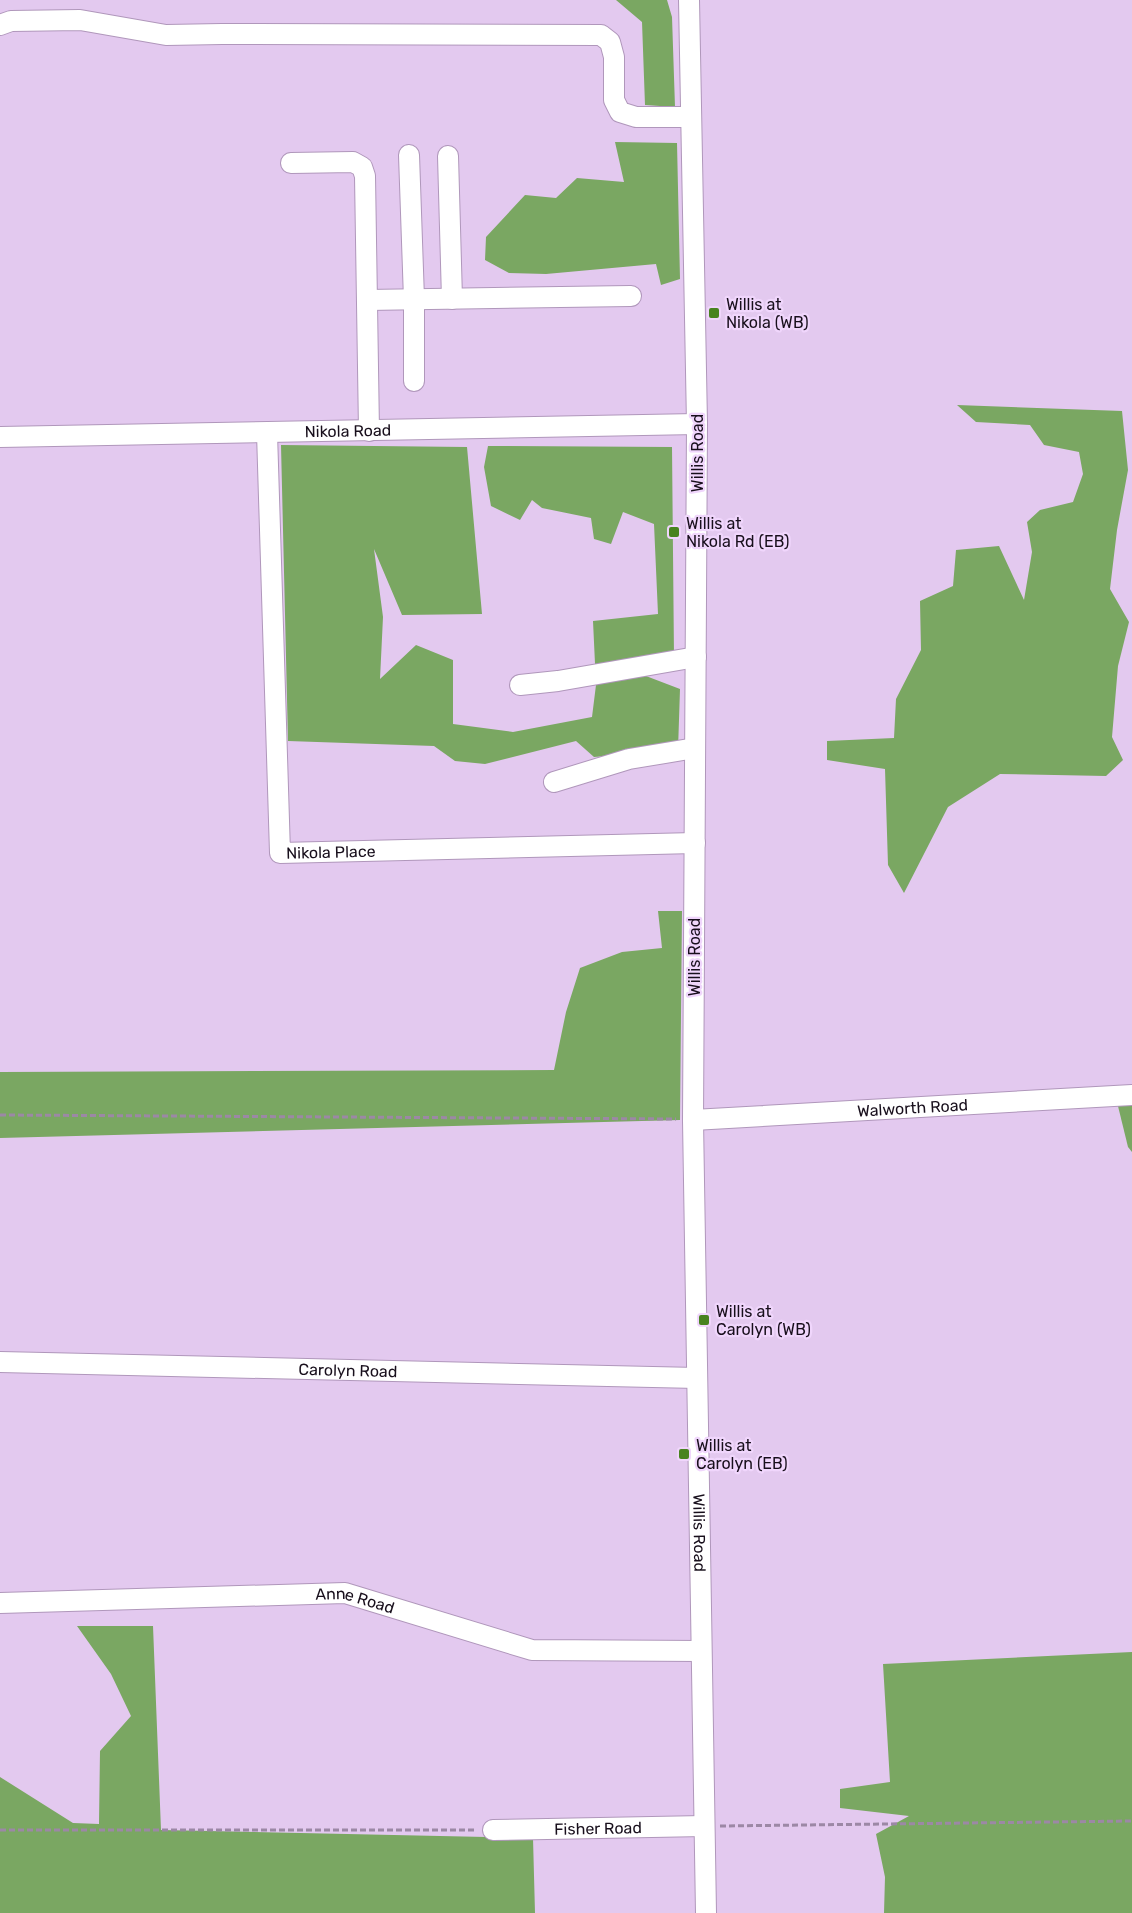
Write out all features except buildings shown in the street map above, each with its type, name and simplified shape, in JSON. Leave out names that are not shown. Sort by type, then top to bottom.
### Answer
[{"type":"street","name":"Willis Road","points":[[689,0],[697,424],[693,1120],[706,1913]]},
{"type":"street","points":[[0,25],[11,21],[80,21],[166,35],[190,36],[222,34],[602,35],[610,42],[614,57],[614,100],[620,112],[636,117],[692,117]]},
{"type":"street","points":[[409,155],[414,299],[414,381]]},
{"type":"street","points":[[448,156],[452,299]]},
{"type":"street","points":[[291,164],[353,162],[362,167],[365,176],[369,431]]},
{"type":"street","points":[[367,300],[631,296]]},
{"type":"street","name":"Nikola Road","points":[[0,437],[697,424]]},
{"type":"street","name":"Nikola Place","points":[[267,433],[280,853],[694,843]]},
{"type":"street","points":[[520,685],[558,681],[696,657]]},
{"type":"street","points":[[554,782],[629,759],[695,748]]},
{"type":"street","name":"Walworth Road","points":[[693,1120],[1132,1095]]},
{"type":"street","name":"Carolyn Road","points":[[0,1362],[697,1378]]},
{"type":"street","name":"Anne Road","points":[[0,1603],[345,1593],[532,1650],[701,1651]]},
{"type":"street","name":"Fisher Road","points":[[493,1830],[704,1826]]},
{"type":"path","points":[[0,1115],[693,1120]]},
{"type":"path","points":[[704,1826],[1132,1821]]},
{"type":"path","points":[[0,1830],[493,1830]]},
{"type":"green space","points":[[616,0],[667,0],[672,17],[675,107],[645,105],[642,22]]},
{"type":"green space","points":[[615,142],[677,143],[680,279],[661,285],[656,264],[546,274],[509,273],[485,260],[486,237],[525,195],[556,198],[577,178],[624,182]]},
{"type":"green space","points":[[957,405],[1122,411],[1128,470],[1117,530],[1110,589],[1129,622],[1118,666],[1112,737],[1123,760],[1106,776],[1000,774],[948,807],[904,893],[888,865],[885,769],[827,760],[827,741],[894,738],[896,699],[921,650],[920,601],[953,586],[956,550],[999,546],[1024,600],[1032,552],[1027,522],[1040,510],[1073,502],[1083,474],[1079,452],[1044,445],[1030,425],[976,422]]},
{"type":"green space","points":[[281,445],[467,447],[482,614],[402,615],[374,549],[383,617],[380,679],[416,645],[453,660],[453,724],[513,732],[592,717],[596,685],[593,621],[658,614],[654,524],[623,512],[611,544],[594,539],[591,518],[542,508],[532,500],[520,520],[491,506],[484,467],[488,446],[672,447],[674,656],[625,668],[680,689],[678,750],[594,757],[576,741],[485,764],[455,761],[434,746],[288,741]]},
{"type":"green space","points":[[658,911],[682,911],[680,1120],[0,1138],[0,1072],[554,1070],[566,1012],[580,968],[622,952],[662,948]]},
{"type":"green space","points":[[1117,1102],[1132,1102],[1132,1152],[1128,1147]]},
{"type":"green space","points":[[77,1626],[153,1626],[161,1830],[533,1838],[535,1913],[0,1913],[0,1777],[73,1823],[99,1824],[100,1751],[131,1716],[111,1674]]},
{"type":"green space","points":[[1132,1652],[1132,1913],[884,1913],[885,1877],[876,1834],[909,1816],[840,1808],[840,1789],[890,1782],[883,1664]]},
{"type":"place","name":"Willis at Nikola (WB)","points":[[714,313]]},
{"type":"place","name":"Willis at Nikola Rd (EB)","points":[[674,532]]},
{"type":"place","name":"Willis at Carolyn (WB)","points":[[704,1320]]},
{"type":"place","name":"Willis at Carolyn (EB)","points":[[684,1454]]}]
